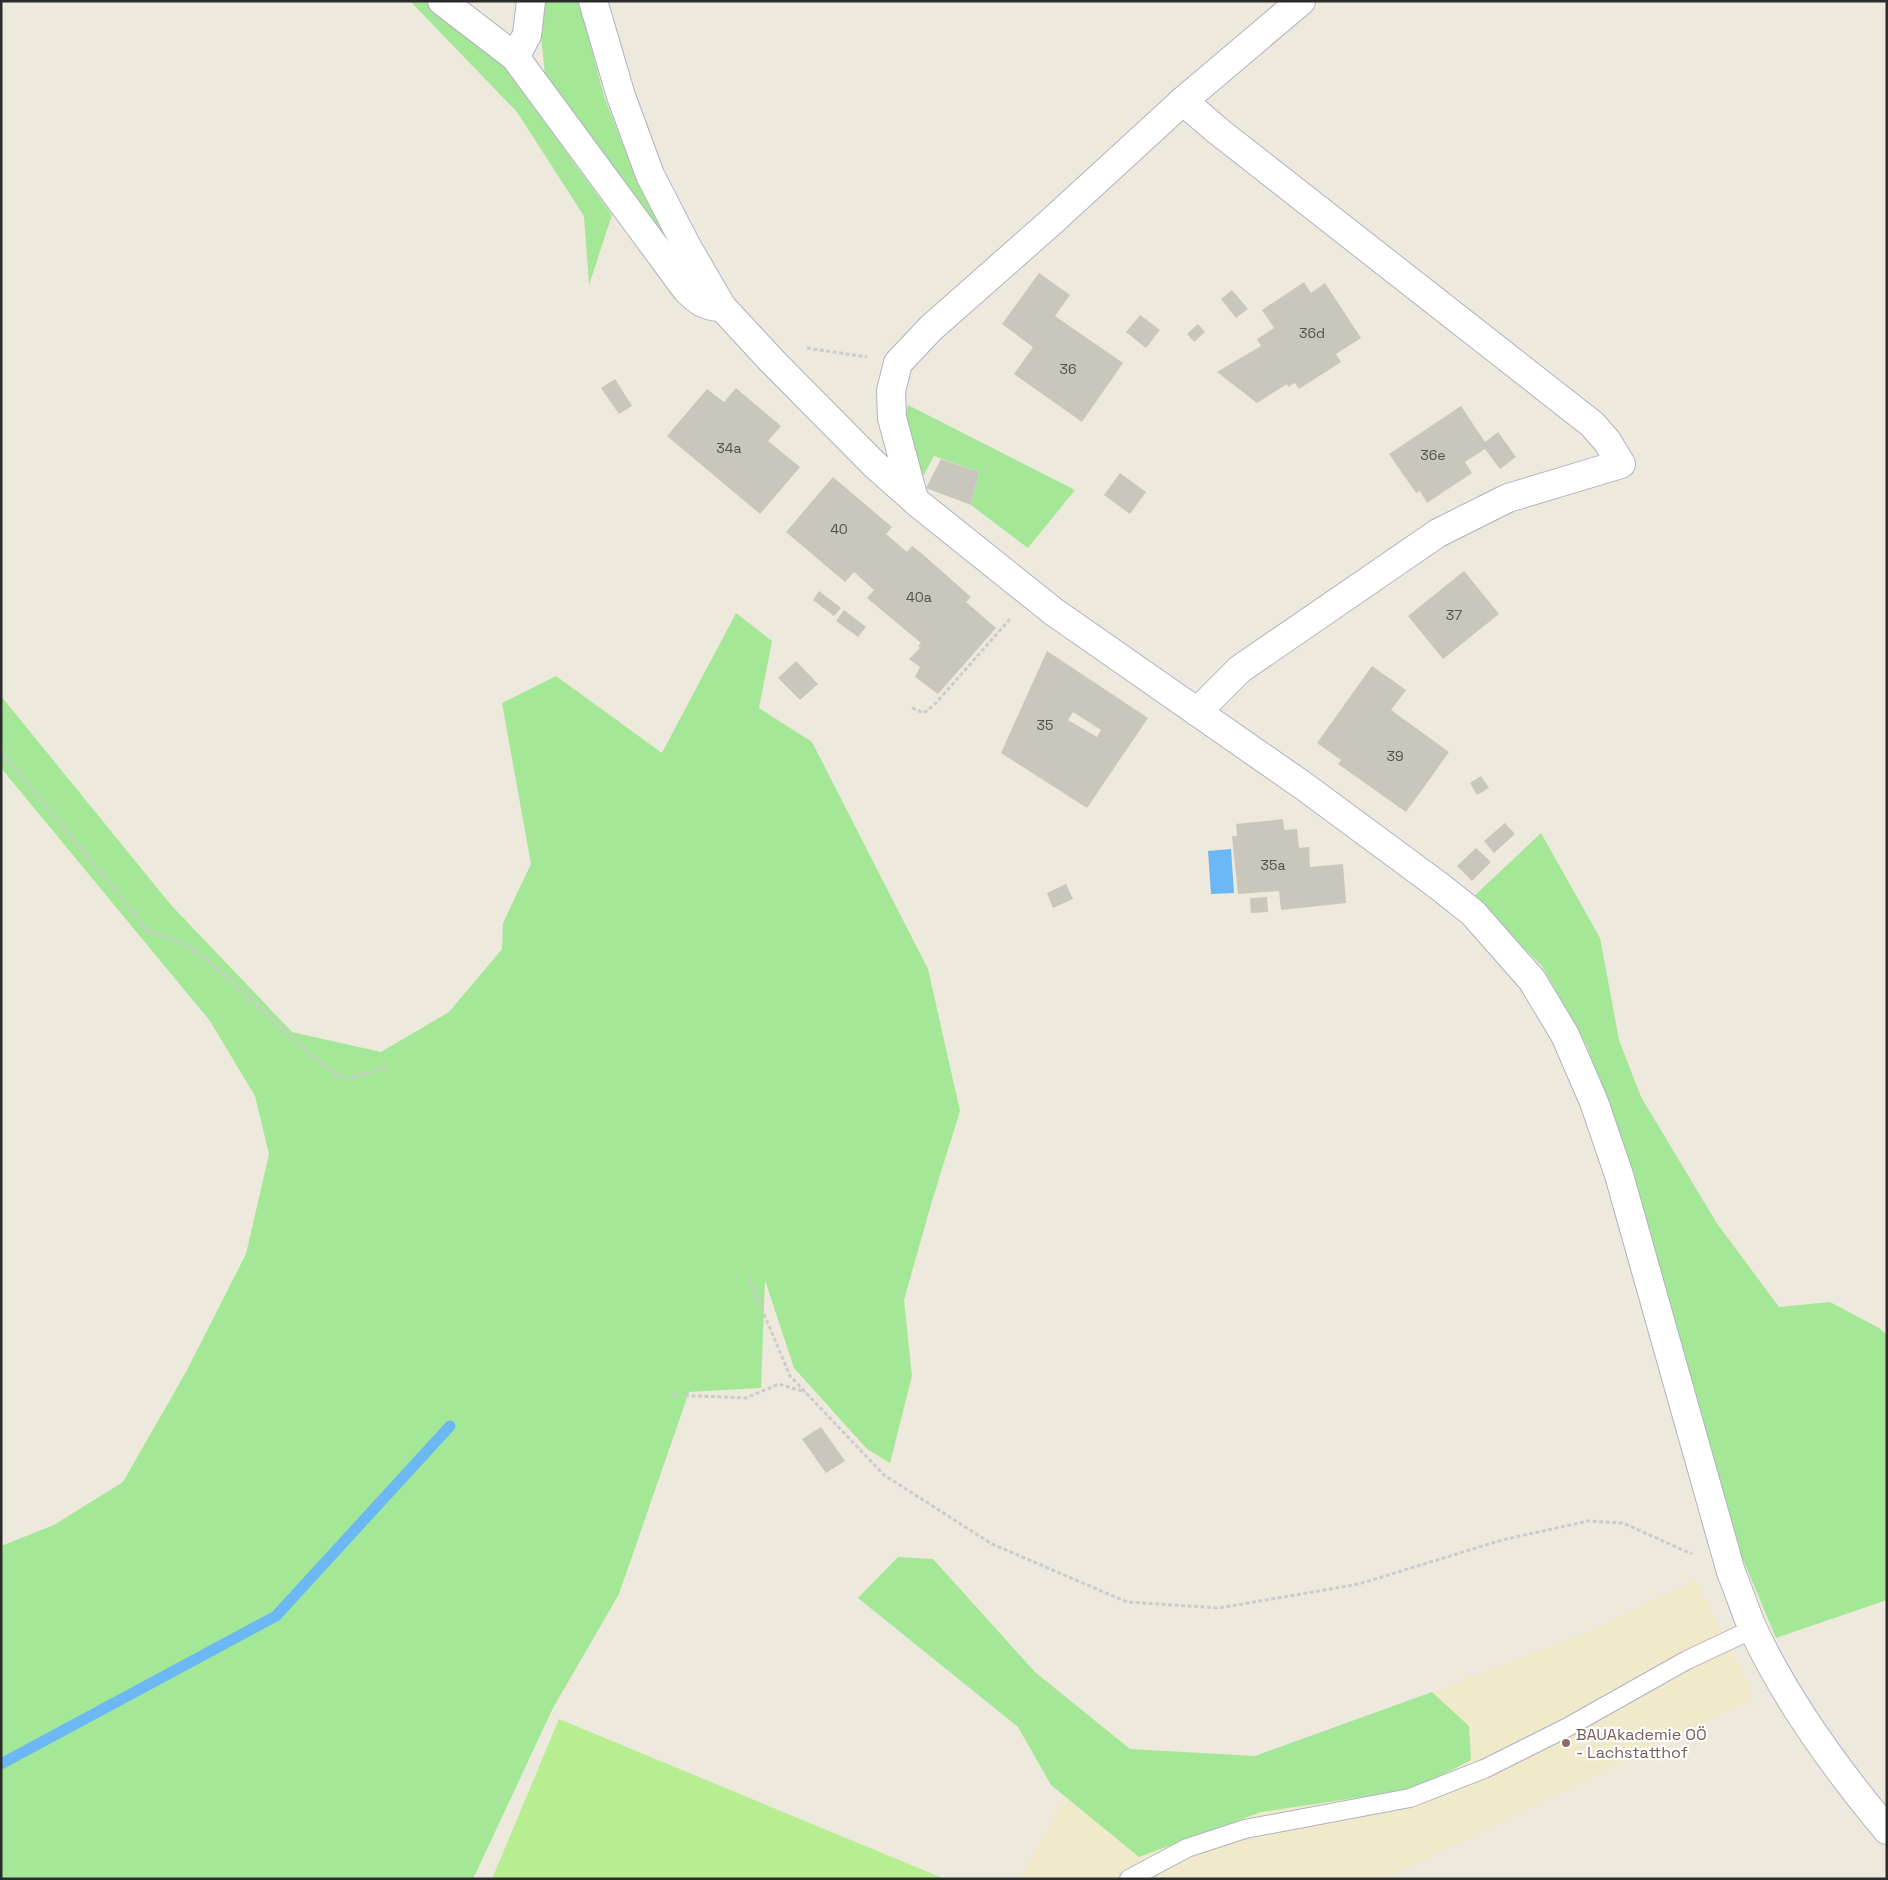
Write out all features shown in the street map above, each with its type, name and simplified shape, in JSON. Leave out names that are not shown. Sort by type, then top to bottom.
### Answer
[{"type":"street","points":[[442,1],[515,57],[686,289],[698,301],[709,307],[722,307]]},
{"type":"street","points":[[515,57],[527,35],[531,1]]},
{"type":"street","points":[[593,1],[621,96],[650,174],[686,244],[722,307],[778,368],[874,464],[914,499],[1054,612],[1305,787],[1439,886],[1473,913],[1532,980],[1565,1035],[1594,1102],[1616,1166],[1731,1572],[1753,1629],[1789,1696],[1850,1785],[1887,1830]]},
{"type":"street","points":[[914,499],[892,418],[891,391],[898,363],[912,348],[1183,101],[1301,1]]},
{"type":"street","points":[[1183,101],[1218,131],[1592,424],[1607,441],[1621,464],[1508,498],[1438,533],[1240,668],[1197,712]]},
{"type":"lane","points":[[1130,1879],[1187,1848],[1245,1829],[1410,1798],[1474,1773],[1566,1728],[1687,1660],[1753,1629]]},
{"type":"path","points":[[803,347],[872,358],[912,348]]},
{"type":"path","points":[[912,708],[924,713],[936,703],[1001,628]]},
{"type":"path","points":[[1,751],[147,930],[184,944],[219,970],[312,1056],[344,1079],[388,1068]]},
{"type":"path","points":[[749,1278],[790,1376],[884,1475],[992,1544],[1127,1602],[1219,1608],[1350,1585],[1502,1540],[1588,1520],[1623,1523],[1731,1572]]},
{"type":"path","points":[[672,1395],[746,1398],[779,1384],[806,1392]]},
{"type":"shaded area","name":"BAUAkademie OÖ - Lachstatthof","points":[[1696,1579],[1755,1698],[1392,1876],[1380,1879],[1019,1879],[1066,1797],[1139,1857],[1261,1812],[1415,1789],[1469,1726],[1432,1692],[1595,1629]]},
{"type":"green space","points":[[410,1],[428,1],[497,57],[612,215],[589,285],[584,216],[517,112]]},
{"type":"green space","points":[[537,1],[579,1],[604,96],[637,181],[674,254],[546,83]]},
{"type":"green space","points":[[908,405],[1075,490],[1028,548],[971,505],[979,472],[934,456],[922,478],[903,430]]},
{"type":"green space","points":[[736,613],[772,641],[759,708],[812,742],[928,969],[960,1111],[904,1300],[912,1376],[890,1463],[867,1449],[794,1368],[765,1280],[761,1388],[689,1392],[619,1594],[553,1708],[473,1879],[1,1879],[1,1546],[54,1525],[123,1482],[186,1372],[246,1254],[269,1154],[255,1096],[210,1021],[1,768],[1,696],[171,905],[292,1032],[381,1052],[449,1012],[502,949],[503,923],[531,864],[502,703],[556,676],[662,753]]},
{"type":"green space","points":[[1541,833],[1600,938],[1619,1040],[1641,1097],[1716,1222],[1779,1307],[1830,1302],[1879,1328],[1887,1335],[1887,1600],[1776,1638],[1727,1521],[1619,1144],[1587,1046],[1542,966],[1472,898]]},
{"type":"green space","points":[[898,1557],[933,1559],[1035,1672],[1130,1749],[1255,1756],[1432,1692],[1469,1726],[1471,1760],[1415,1789],[1261,1812],[1139,1857],[1051,1785],[1018,1727],[858,1598]]},
{"type":"green space","points":[[559,1719],[945,1879],[492,1879]]},
{"type":"water","points":[[1231,849],[1234,893],[1211,894],[1208,851]]},
{"type":"building","points":[[1039,273],[1070,295],[1055,316],[1123,363],[1082,422],[1014,374],[1033,347],[1002,324]]},
{"type":"building","points":[[1304,282],[1311,293],[1325,283],[1361,338],[1336,354],[1341,362],[1299,389],[1295,383],[1288,387],[1287,384],[1257,403],[1217,372],[1261,346],[1257,339],[1274,328],[1262,310]]},
{"type":"building","points":[[1232,290],[1248,309],[1236,318],[1221,299]]},
{"type":"building","points":[[1140,315],[1160,330],[1146,348],[1126,332]]},
{"type":"building","points":[[1198,324],[1205,332],[1194,342],[1187,334]]},
{"type":"building","points":[[615,379],[632,406],[619,414],[601,388]]},
{"type":"building","points":[[736,388],[781,426],[768,441],[800,467],[760,514],[667,436],[707,389],[724,402]]},
{"type":"building","points":[[1461,406],[1485,442],[1498,432],[1516,457],[1500,469],[1485,449],[1465,462],[1472,473],[1427,503],[1420,491],[1416,493],[1389,454]]},
{"type":"building","points":[[941,459],[979,472],[971,505],[926,488]]},
{"type":"building","points":[[1120,473],[1146,492],[1130,514],[1104,495]]},
{"type":"building","points":[[833,477],[892,527],[886,534],[907,552],[912,546],[920,552],[971,597],[966,602],[996,628],[938,694],[915,677],[920,667],[909,659],[920,648],[918,646],[921,643],[867,598],[874,590],[854,572],[845,582],[786,532]]},
{"type":"building","points":[[1464,571],[1499,614],[1443,659],[1408,616]]},
{"type":"building","points":[[819,591],[841,608],[834,616],[813,600]]},
{"type":"building","points":[[844,610],[866,627],[858,637],[836,621]]},
{"type":"building","points":[[1047,651],[1148,718],[1087,808],[1001,753]],"holes":[[[1073,712],[1101,730],[1097,737],[1068,720]]]},
{"type":"building","points":[[796,661],[818,684],[800,700],[778,678]]},
{"type":"building","points":[[1372,666],[1406,690],[1391,710],[1449,752],[1406,812],[1338,764],[1341,760],[1317,743]]},
{"type":"building","points":[[1481,776],[1489,788],[1477,795],[1470,783]]},
{"type":"building","points":[[1283,819],[1284,830],[1297,829],[1299,848],[1309,847],[1310,867],[1343,864],[1346,903],[1281,910],[1279,891],[1238,894],[1232,836],[1237,836],[1236,824]]},
{"type":"building","points":[[1505,823],[1515,834],[1494,853],[1484,841]]},
{"type":"building","points":[[1476,848],[1491,862],[1472,881],[1457,866]]},
{"type":"building","points":[[1066,884],[1073,899],[1053,908],[1047,893]]},
{"type":"building","points":[[1267,897],[1268,912],[1251,913],[1250,898]]},
{"type":"building","points":[[821,1427],[845,1461],[826,1473],[802,1439]]},
{"type":"waterway","points":[[1,1764],[276,1616],[450,1426]]},
{"type":"place","name":"BAUAkademie OÖ - Lachstatthof","points":[[1566,1743]]}]
